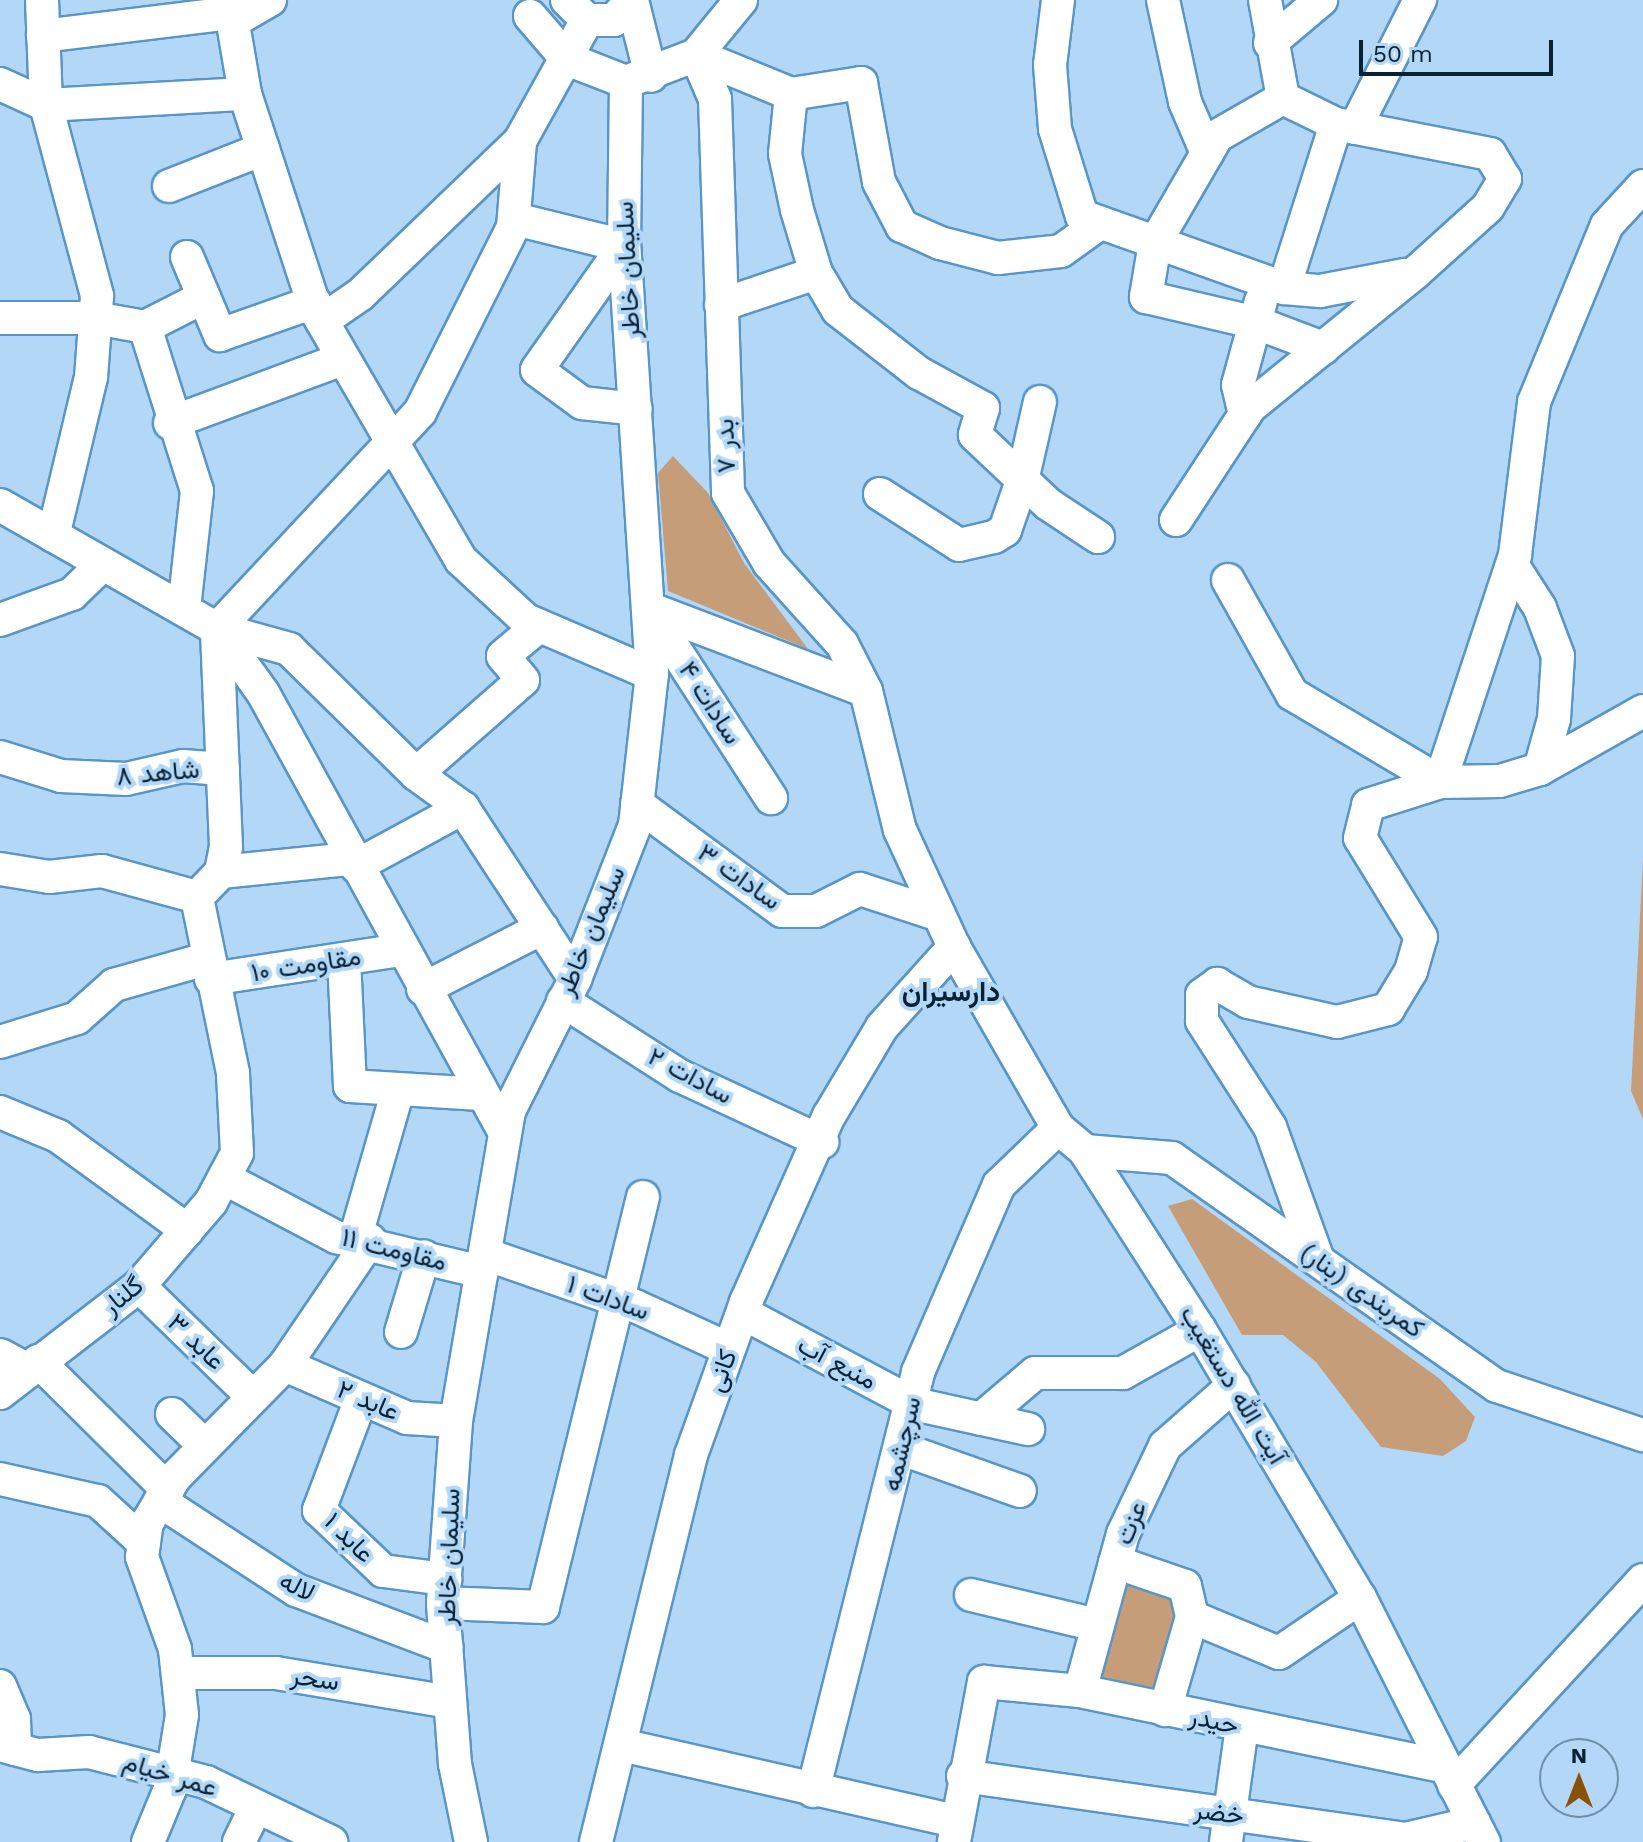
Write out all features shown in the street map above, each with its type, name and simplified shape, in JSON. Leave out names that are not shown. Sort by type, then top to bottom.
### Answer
[{"type":"street","points":[[42,0],[46,105],[97,296],[91,377],[53,536]]},
{"type":"street","points":[[43,36],[231,12],[270,0]]},
{"type":"street","points":[[530,16],[567,59],[638,79],[696,55],[741,0]]},
{"type":"street","points":[[1058,0],[1050,65],[1055,129],[1082,216],[1275,285],[1320,291],[1415,273]]},
{"type":"street","points":[[1163,0],[1185,102],[1207,153]]},
{"type":"street","points":[[1265,0],[1270,43],[1283,98]]},
{"type":"street","points":[[1270,43],[1321,0]]},
{"type":"street","points":[[1245,415],[1238,385],[1257,323],[1346,126],[1420,0]]},
{"type":"street","points":[[187,257],[220,335],[318,312],[361,294],[520,141],[567,59],[577,10],[614,20],[632,2]]},
{"type":"street","name":"سلیمان خاطر","points":[[471,1842],[450,1702],[444,1591],[456,1421],[505,1133],[569,990],[637,804],[652,674],[624,246],[638,79],[632,2]]},
{"type":"street","points":[[231,12],[245,94],[318,312],[390,444],[461,560],[539,626],[652,674]]},
{"type":"street","points":[[696,55],[791,94],[861,83],[879,182],[902,226],[940,243],[998,258],[1061,251],[1100,223]]},
{"type":"street","name":"بدر ۷","points":[[696,55],[715,99],[728,493],[769,563],[842,644],[866,691],[900,830],[954,947]]},
{"type":"street","points":[[0,84],[46,105],[245,94]]},
{"type":"street","points":[[791,94],[785,154],[816,273],[838,310],[919,373],[983,408],[975,435],[1022,481],[1098,537]]},
{"type":"street","points":[[1283,98],[1217,136],[1155,243],[1146,297],[1257,323],[1323,348]]},
{"type":"street","points":[[1176,520],[1245,415],[1415,273],[1488,207],[1505,179],[1490,154],[1346,126],[1283,98]]},
{"type":"street","points":[[221,872],[223,769],[217,629],[420,412],[515,219],[520,141]]},
{"type":"street","points":[[169,186],[263,149]]},
{"type":"street","points":[[1440,782],[1513,566],[1534,402],[1607,225],[1643,186]]},
{"type":"street","points":[[515,219],[624,246],[537,370],[582,403],[636,409]]},
{"type":"street","points":[[721,305],[816,273]]},
{"type":"street","points":[[0,318],[95,318],[145,327],[204,297]]},
{"type":"street","points":[[145,327],[170,423],[197,491],[184,608]]},
{"type":"street","points":[[170,423],[343,359]]},
{"type":"street","points":[[880,494],[959,545],[1005,530],[1022,481],[1040,402]]},
{"type":"street","points":[[0,505],[217,629],[289,649],[416,774],[463,808],[542,928],[569,990]]},
{"type":"street","points":[[0,620],[72,594],[102,565]]},
{"type":"street","points":[[1513,566],[1540,608],[1558,656],[1554,719],[1540,769]]},
{"type":"street","points":[[1228,580],[1292,694],[1440,782]]},
{"type":"street","points":[[648,608],[866,691]]},
{"type":"street","name":"سادات ۴","points":[[648,608],[771,798]]},
{"type":"street","points":[[416,774],[523,680],[503,656],[539,626]]},
{"type":"street","points":[[217,629],[263,693],[353,863],[505,1133]]},
{"type":"street","points":[[1318,1260],[1270,1127],[1202,1021],[1202,995],[1217,984],[1248,1002],[1337,1022],[1388,1009],[1421,937],[1360,838],[1368,805],[1440,782],[1500,781],[1540,769],[1643,711]]},
{"type":"street","name":"شاهد ۸","points":[[0,757],[61,776],[126,779],[183,766],[223,769]]},
{"type":"street","name":"سادات ۳","points":[[637,804],[782,911],[816,911],[860,889],[939,915]]},
{"type":"street","points":[[0,869],[49,877],[102,871],[197,897],[221,872],[353,863],[463,808]]},
{"type":"street","name":"گلنار","points":[[0,1393],[22,1362],[139,1286],[187,1230],[224,1178],[237,1153],[233,1073],[209,969],[197,897]]},
{"type":"street","points":[[423,989],[542,928]]},
{"type":"street","name":"آیت الله دستغیب","points":[[954,947],[1058,1128],[1085,1151],[1234,1385],[1360,1598],[1479,1833]]},
{"type":"street","name":"کانی","points":[[596,1842],[691,1455],[743,1313],[822,1142],[829,1116],[882,1027],[954,947]]},
{"type":"street","name":"مقاومت ۱۰","points":[[0,1042],[77,1018],[114,985],[209,969],[344,959],[401,950]]},
{"type":"street","points":[[344,959],[350,1086],[481,1094]]},
{"type":"street","name":"سادات ۲","points":[[569,990],[680,1076],[822,1142]]},
{"type":"street","points":[[148,1842],[173,1773],[182,1715],[178,1673],[149,1590],[144,1543],[164,1496],[205,1446],[285,1365],[362,1240],[398,1090]]},
{"type":"street","points":[[0,1112],[58,1136],[187,1230]]},
{"type":"street","name":"سرچشمه","points":[[813,1791],[914,1404],[918,1372],[999,1185],[1058,1128]]},
{"type":"street","name":"کمربندی (بنار)","points":[[1085,1151],[1172,1158],[1497,1386],[1643,1435]]},
{"type":"street","name":"مقاومت ۱۱","points":[[224,1178],[336,1237],[362,1240],[424,1256],[483,1263]]},
{"type":"street","points":[[444,1591],[543,1607],[613,1298],[643,1197]]},
{"type":"street","points":[[401,1332],[424,1256]]},
{"type":"street","name":"سادات ۱","points":[[483,1263],[613,1298],[729,1349]]},
{"type":"street","name":"عابد ۳","points":[[139,1286],[253,1397]]},
{"type":"street","name":"منبع آب","points":[[743,1313],[914,1404],[1028,1429]]},
{"type":"street","points":[[981,1419],[1035,1373],[1123,1373],[1200,1330]]},
{"type":"street","name":"لاله","points":[[22,1362],[164,1496],[296,1590],[447,1647]]},
{"type":"street","name":"عابد ۲","points":[[285,1365],[407,1418],[456,1421]]},
{"type":"street","name":"عزت","points":[[1080,1691],[1115,1562],[1165,1446],[1234,1385]]},
{"type":"street","name":"عابد ۱","points":[[361,1399],[319,1510],[383,1571],[444,1591]]},
{"type":"street","points":[[172,1414],[205,1446]]},
{"type":"street","points":[[902,1449],[1020,1491]]},
{"type":"street","points":[[0,1479],[98,1501],[144,1543]]},
{"type":"street","points":[[1115,1562],[1185,1586],[1192,1617],[1165,1710]]},
{"type":"street","points":[[1448,1776],[1643,1580]]},
{"type":"street","points":[[971,1595],[1097,1625]]},
{"type":"street","points":[[1192,1617],[1279,1653],[1360,1598]]},
{"type":"street","name":"سحر","points":[[178,1673],[276,1673],[450,1702]]},
{"type":"street","name":"حیدر","points":[[963,1776],[984,1682],[1080,1691],[1448,1776]]},
{"type":"street","points":[[0,1686],[14,1719],[7,1747]]},
{"type":"street","points":[[1226,1828],[1242,1727]]},
{"type":"street","points":[[621,1745],[813,1791],[954,1832],[963,1776]]},
{"type":"street","name":"عمر خیام","points":[[7,1747],[89,1752],[173,1773],[331,1842]]},
{"type":"street","name":"خضر","points":[[963,1776],[1226,1828],[1405,1840],[1479,1833]]},
{"type":"street","points":[[239,1842],[256,1807]]},
{"type":"shaded area","points":[[673,456],[708,493],[744,563],[808,649],[668,591],[658,473]]},
{"type":"shaded area","points":[[1643,859],[1643,1119],[1631,1091]]},
{"type":"shaded area","points":[[1192,1199],[1440,1379],[1475,1417],[1466,1441],[1443,1456],[1381,1447],[1316,1362],[1283,1335],[1242,1335],[1168,1206]]},
{"type":"shaded area","points":[[1121,1584],[1176,1596],[1186,1613],[1159,1689],[1096,1676]]},
{"type":"district","name":"دارسیران","points":[[951,992]]}]
